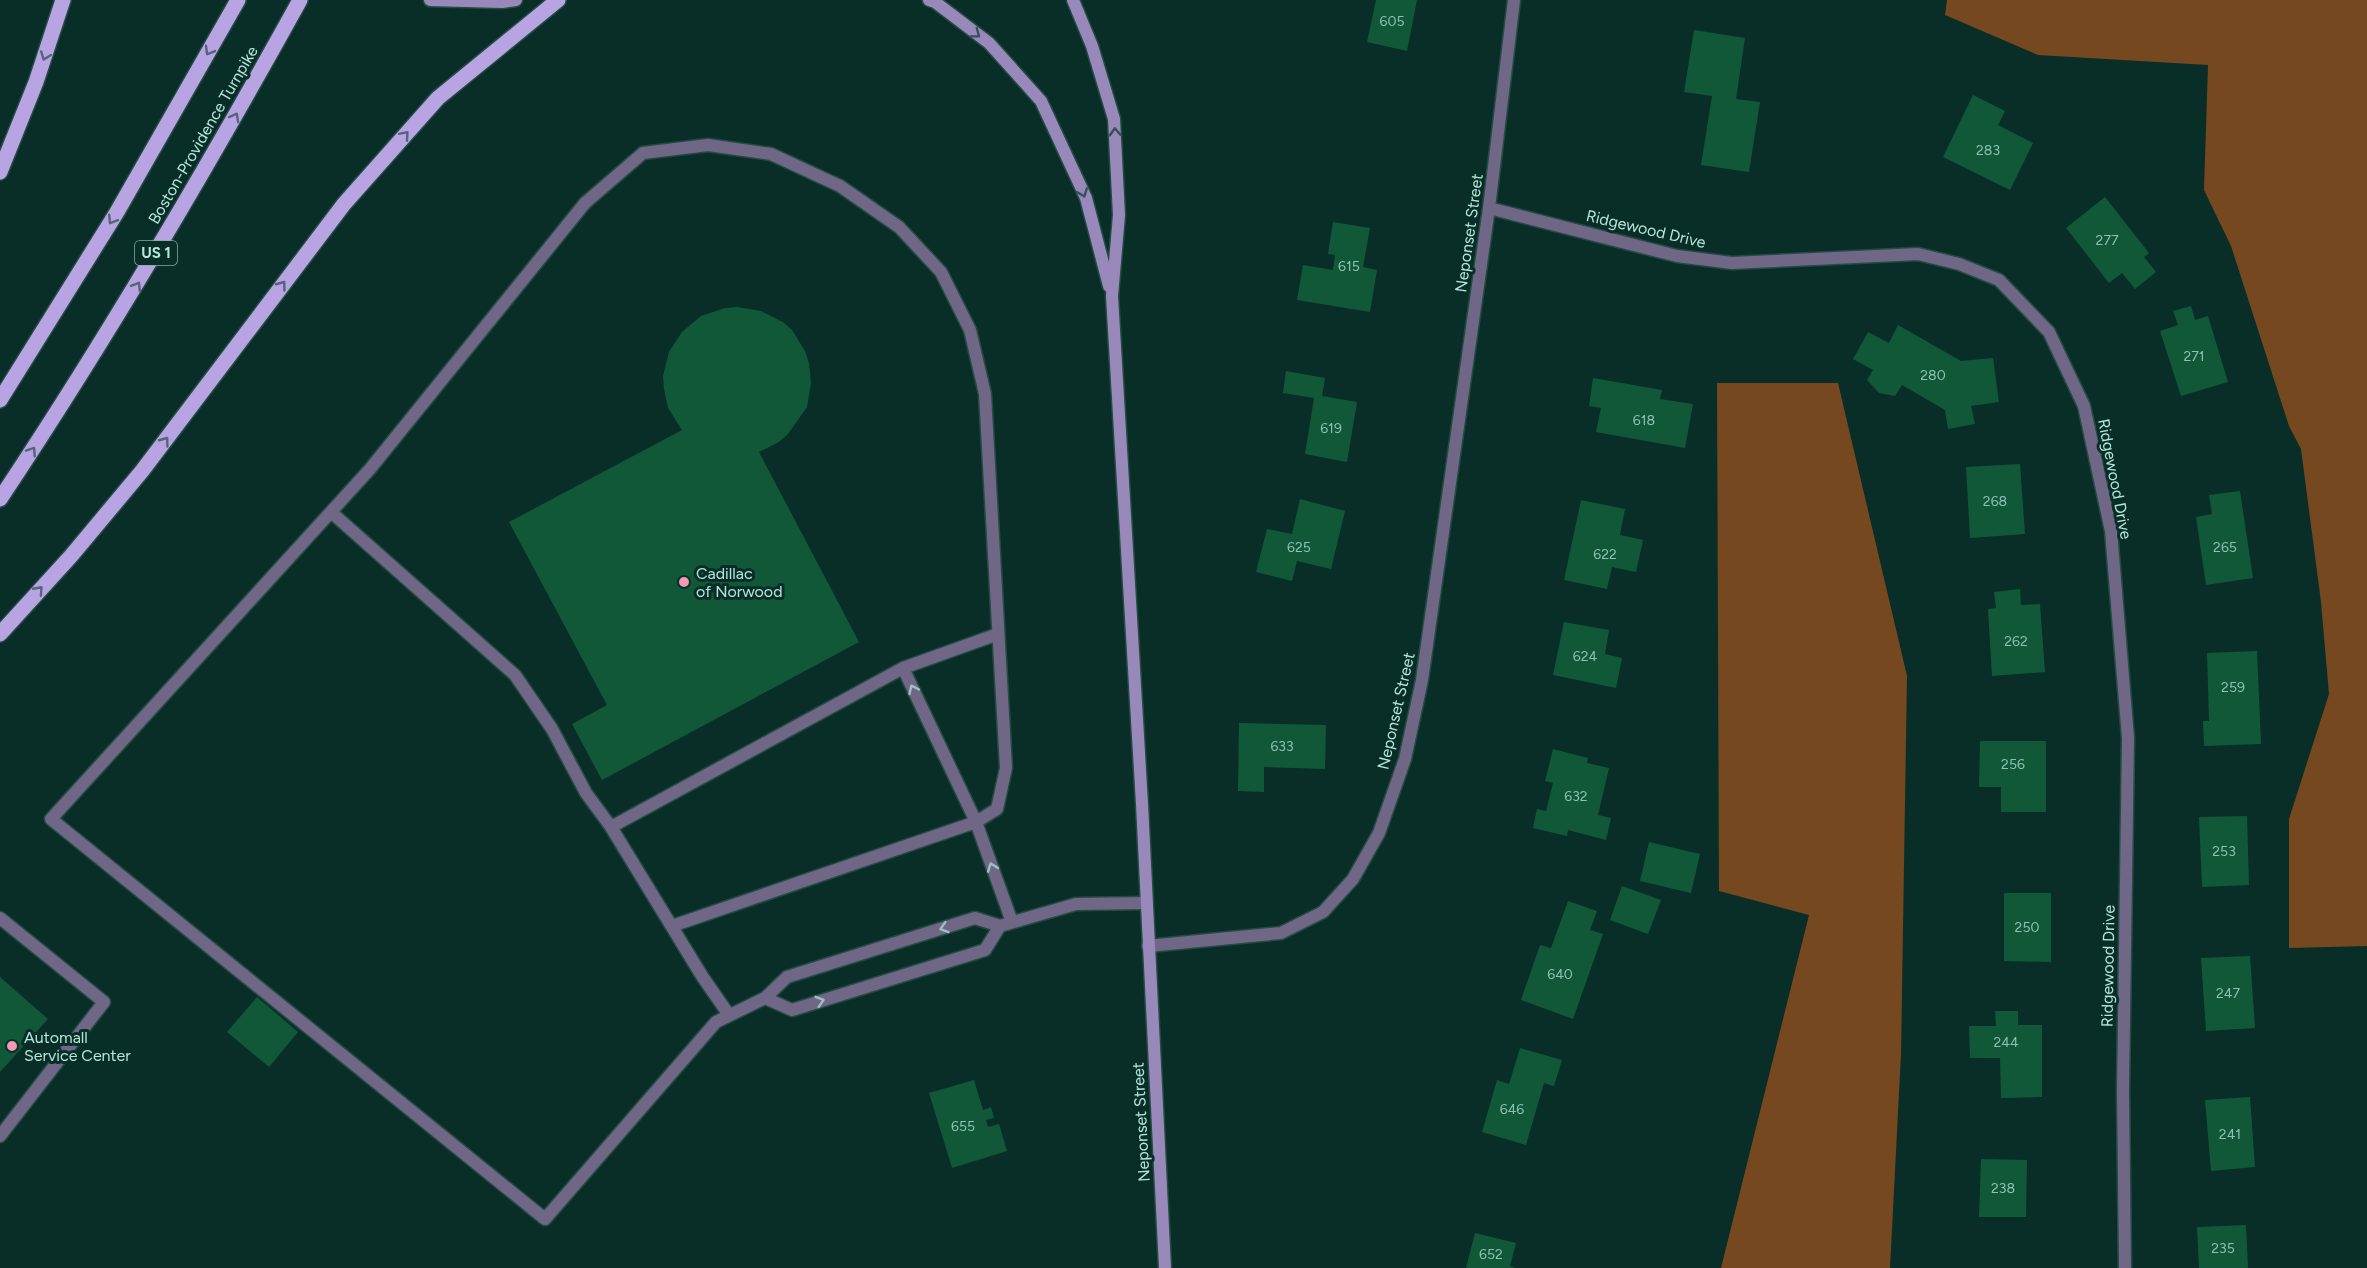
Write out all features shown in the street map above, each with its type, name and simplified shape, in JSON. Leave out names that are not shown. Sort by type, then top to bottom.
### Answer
[{"type":"main road","points":[[0,172],[36,82],[63,0]]},
{"type":"main road","points":[[0,400],[117,212],[238,0]]},
{"type":"main road","name":"Boston-Providence Turnpike","points":[[0,499],[62,406],[142,277],[300,0]]},
{"type":"main road","points":[[430,0],[502,2],[516,0]]},
{"type":"main road","points":[[0,634],[71,556],[142,471],[344,204],[438,98],[558,0]]},
{"type":"main road","points":[[929,0],[935,2],[989,43],[1041,101],[1086,198],[1112,296]]},
{"type":"main road","points":[[1072,0],[1092,46],[1114,119],[1119,215],[1112,296],[1142,804],[1148,946]]},
{"type":"main road","name":"Neponset Street","points":[[1148,946],[1165,1268]]},
{"type":"street","name":"Neponset Street","points":[[1148,946],[1281,933],[1323,912],[1353,879],[1379,833],[1405,759],[1422,680],[1490,208],[1514,0]]},
{"type":"street","points":[[672,927],[976,822],[997,809],[1006,768],[986,394],[970,330],[941,272],[899,227],[840,186],[771,154],[708,145],[643,153],[585,203],[370,469],[51,819],[545,1219],[716,1022],[765,998],[786,977],[975,918],[1006,924],[1076,904],[1146,903]]},
{"type":"street","name":"Ridgewood Drive","points":[[1490,208],[1677,256],[1732,263],[1918,254],[1959,264],[1999,280],[2049,332],[2084,406],[2111,531],[2128,738],[2123,1090],[2125,1268]]},
{"type":"street","points":[[330,512],[515,675],[552,729],[586,793],[611,827],[729,1016]]},
{"type":"street","points":[[611,827],[903,668],[998,634]]},
{"type":"street","points":[[903,668],[976,822],[1006,924]]},
{"type":"street","points":[[0,918],[104,1002],[0,1136]]},
{"type":"street","points":[[765,998],[792,1010],[985,950],[1006,924]]},
{"type":"shaded area","points":[[1947,0],[2367,0],[2367,946],[2289,948],[2289,819],[2329,694],[2321,602],[2301,449],[2289,426],[2231,246],[2204,190],[2208,65],[2038,55],[1945,15]]},
{"type":"shaded area","points":[[1717,383],[1838,383],[1907,676],[1901,1054],[1890,1268],[1721,1268],[1809,915],[1719,891]]},
{"type":"building","points":[[1376,0],[1417,0],[1407,51],[1367,42]]},
{"type":"building","points":[[1694,30],[1745,38],[1736,99],[1760,102],[1749,172],[1701,165],[1712,96],[1684,92]]},
{"type":"building","points":[[1973,95],[2005,111],[1998,125],[2033,143],[2010,190],[1943,157]]},
{"type":"building","points":[[2105,197],[2149,253],[2144,257],[2156,272],[2135,289],[2122,273],[2109,283],[2066,228]]},
{"type":"building","points":[[1333,222],[1370,228],[1363,267],[1377,270],[1370,312],[1297,300],[1303,265],[1333,270],[1335,255],[1328,254]]},
{"type":"building","points":[[2191,306],[2195,320],[2208,316],[2228,382],[2181,396],[2160,331],[2178,325],[2173,311]]},
{"type":"building","name":"Cadillac of Norwood","points":[[737,307],[761,311],[783,322],[792,330],[805,351],[811,383],[807,407],[788,434],[779,442],[759,452],[859,642],[602,780],[572,724],[607,705],[509,522],[682,430],[668,408],[664,389],[663,376],[669,352],[682,332],[701,316],[725,308]]},
{"type":"building","points":[[1898,325],[1961,361],[1993,358],[1999,402],[1971,406],[1975,424],[1948,429],[1945,410],[1902,385],[1895,396],[1879,393],[1867,380],[1873,370],[1853,359],[1868,332],[1889,343]]},
{"type":"building","points":[[1286,371],[1325,378],[1322,396],[1357,402],[1347,462],[1305,454],[1314,398],[1283,393]]},
{"type":"building","points":[[1593,378],[1662,390],[1660,399],[1693,404],[1685,448],[1596,432],[1601,408],[1589,406]]},
{"type":"building","points":[[2020,464],[2025,534],[1970,538],[1966,467]]},
{"type":"building","points":[[2240,491],[2253,578],[2206,585],[2196,517],[2212,514],[2209,495]]},
{"type":"building","points":[[1300,499],[1345,511],[1331,569],[1297,561],[1292,581],[1256,572],[1267,529],[1292,534]]},
{"type":"building","points":[[1581,500],[1625,509],[1620,535],[1643,540],[1636,572],[1612,567],[1607,589],[1564,580]]},
{"type":"building","points":[[2020,589],[2021,605],[2040,604],[2045,672],[1992,676],[1988,609],[1996,608],[1994,592]]},
{"type":"building","points":[[1564,622],[1609,630],[1605,654],[1622,658],[1616,688],[1553,675]]},
{"type":"building","points":[[2257,651],[2261,744],[2204,746],[2203,721],[2209,721],[2207,653]]},
{"type":"building","points":[[1239,723],[1326,725],[1325,769],[1264,767],[1264,792],[1238,791]]},
{"type":"building","points":[[1980,741],[2046,741],[2046,812],[2001,812],[2001,787],[1979,787]]},
{"type":"building","points":[[1553,749],[1588,758],[1587,763],[1609,768],[1598,815],[1611,818],[1606,840],[1568,830],[1567,836],[1533,828],[1537,809],[1546,811],[1553,783],[1545,781]]},
{"type":"building","points":[[2247,816],[2249,885],[2202,887],[2199,817]]},
{"type":"building","points":[[1649,842],[1700,854],[1691,893],[1640,881]]},
{"type":"building","points":[[1622,886],[1661,900],[1648,934],[1610,920]]},
{"type":"building","points":[[2004,893],[2051,893],[2051,962],[2004,961]]},
{"type":"building","points":[[1568,901],[1597,911],[1590,930],[1603,934],[1573,1019],[1521,1000],[1540,945],[1551,948]]},
{"type":"building","points":[[2250,956],[2255,1028],[2206,1031],[2201,958]]},
{"type":"building","name":"Automall Service Center","points":[[0,977],[48,1019],[0,1072]]},
{"type":"building","points":[[257,997],[298,1032],[269,1067],[227,1032]]},
{"type":"building","points":[[1995,1011],[2018,1011],[2018,1025],[2042,1025],[2042,1097],[2001,1098],[2000,1058],[1970,1058],[1969,1026],[1996,1026]]},
{"type":"building","points":[[1520,1048],[1562,1060],[1554,1086],[1544,1083],[1526,1145],[1482,1132],[1497,1080],[1509,1084]]},
{"type":"building","points":[[974,1080],[983,1110],[991,1107],[994,1118],[986,1120],[988,1127],[999,1124],[1007,1151],[952,1168],[929,1093]]},
{"type":"building","points":[[2250,1097],[2255,1167],[2211,1171],[2205,1100]]},
{"type":"building","points":[[1981,1159],[2027,1160],[2026,1217],[1979,1217]]},
{"type":"building","points":[[2246,1225],[2248,1268],[2199,1268],[2197,1227]]},
{"type":"building","points":[[1475,1233],[1516,1243],[1510,1266],[1516,1268],[1466,1268]]},
{"type":"place","name":"Cadillac of Norwood","points":[[684,582]]},
{"type":"place","name":"Automall Service Center","points":[[12,1046]]}]
